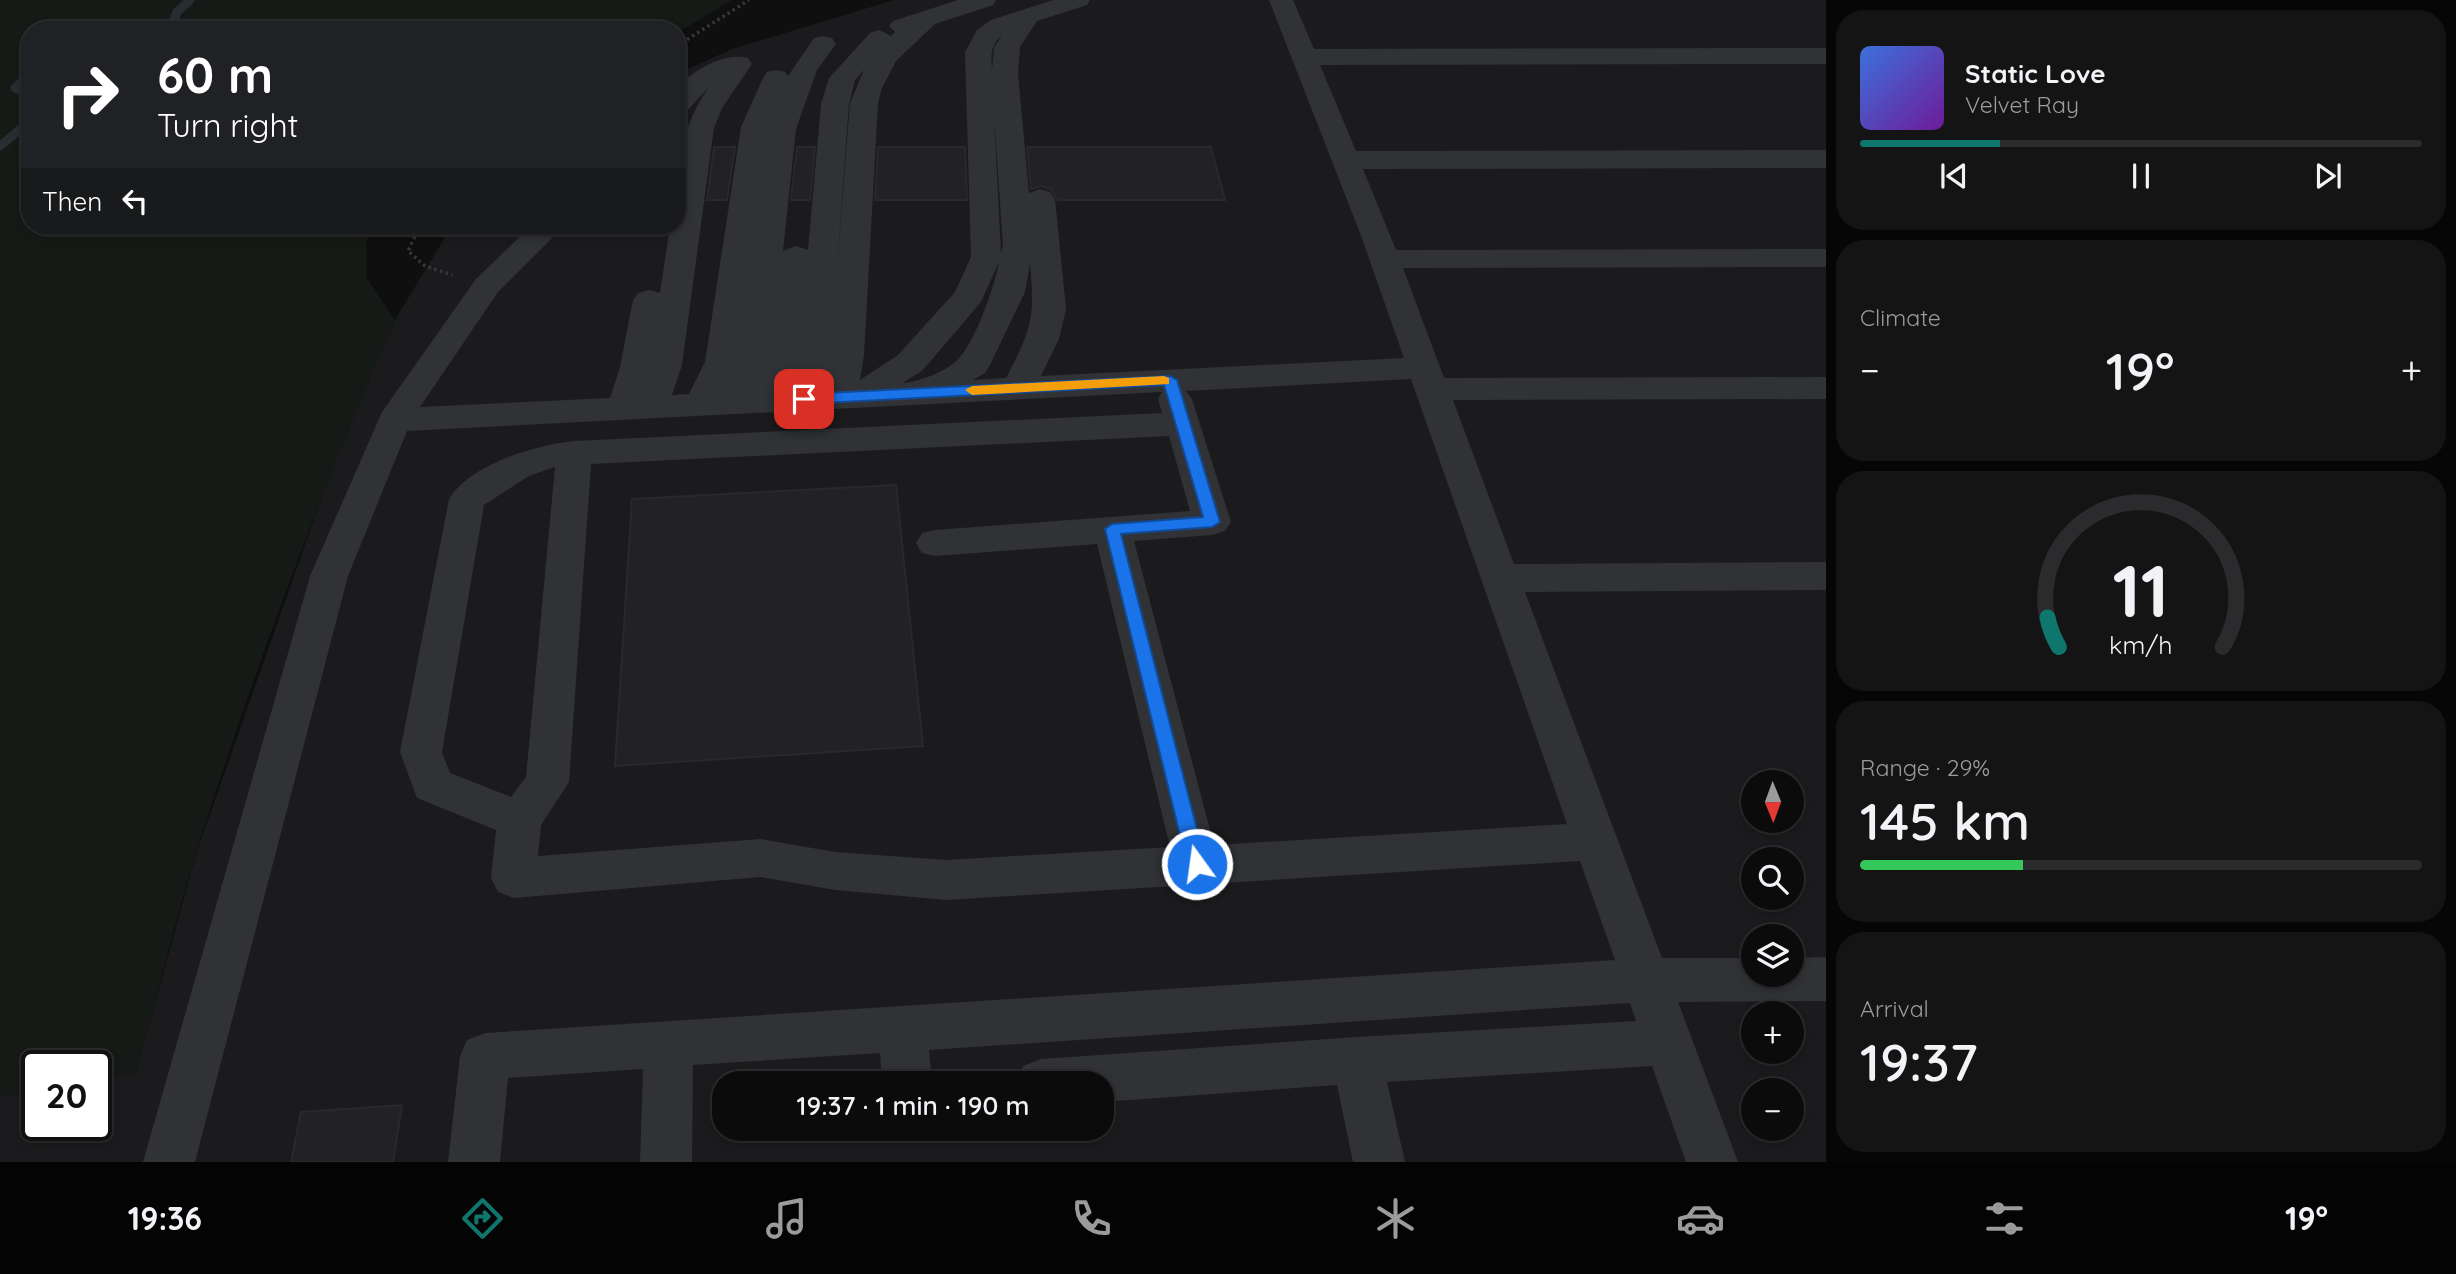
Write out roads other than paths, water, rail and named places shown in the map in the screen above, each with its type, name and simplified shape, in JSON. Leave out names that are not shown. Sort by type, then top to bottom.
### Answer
[{"type":"street","points":[[686,94],[693,85],[753,61],[925,20],[984,0]]},
{"type":"street","points":[[1283,1],[1385,259],[1712,1162]]},
{"type":"street","points":[[849,397],[910,363],[970,295],[986,257],[978,52],[986,35],[1000,25],[1053,8]]},
{"type":"street","points":[[1018,388],[1043,339],[1050,309],[1028,55],[1033,32],[1053,8]]},
{"type":"street","points":[[929,393],[973,365],[1009,292],[1018,246],[1005,74],[1007,47],[1053,8]]},
{"type":"street","points":[[849,397],[847,355],[864,103],[872,76],[892,46],[925,20]]},
{"type":"street","points":[[788,400],[814,360],[835,104],[842,78],[888,29]]},
{"type":"street","points":[[788,400],[786,360],[810,105],[834,42]]},
{"type":"street","points":[[738,403],[755,360],[782,129],[794,90],[804,69],[834,42]]},
{"type":"street","points":[[1304,57],[1826,56]]},
{"type":"street","points":[[686,124],[692,108],[753,61]]},
{"type":"street","points":[[686,223],[700,128],[708,108],[753,61]]},
{"type":"street","points":[[664,406],[722,362],[755,127],[773,84],[753,61]]},
{"type":"street","points":[[1346,160],[1826,159]]},
{"type":"street","points":[[169,1162],[328,576],[394,420],[487,286],[540,235]]},
{"type":"street","points":[[661,235],[637,367],[664,406]]},
{"type":"street","points":[[664,406],[665,365],[684,235]]},
{"type":"street","points":[[1385,259],[1826,258]]},
{"type":"street","points":[[394,420],[1170,380],[1428,379],[1826,388]]},
{"type":"street","points":[[935,543],[1212,522],[1170,380]]},
{"type":"street","points":[[519,820],[432,785],[421,752],[467,499],[509,470],[551,454],[1183,424]]},
{"type":"street","points":[[573,453],[547,782],[519,820],[514,877],[761,858],[835,871],[946,880],[1596,841]]},
{"type":"street","points":[[1112,529],[1197,864]]},
{"type":"street","points":[[1500,578],[1826,576]]},
{"type":"street","points":[[474,1162],[485,1056],[1646,980],[1826,979]]},
{"type":"street","points":[[903,1029],[906,1071]]},
{"type":"street","points":[[1114,1078],[1669,1042]]},
{"type":"street","points":[[666,1162],[669,1044]]},
{"type":"street","points":[[1357,1060],[1379,1162]]},
{"type":"waterway","points":[[174,21],[177,12],[190,0]]},
{"type":"waterway","points":[[21,82],[15,88],[21,90]]},
{"type":"waterway","points":[[0,146],[21,128]]}]
